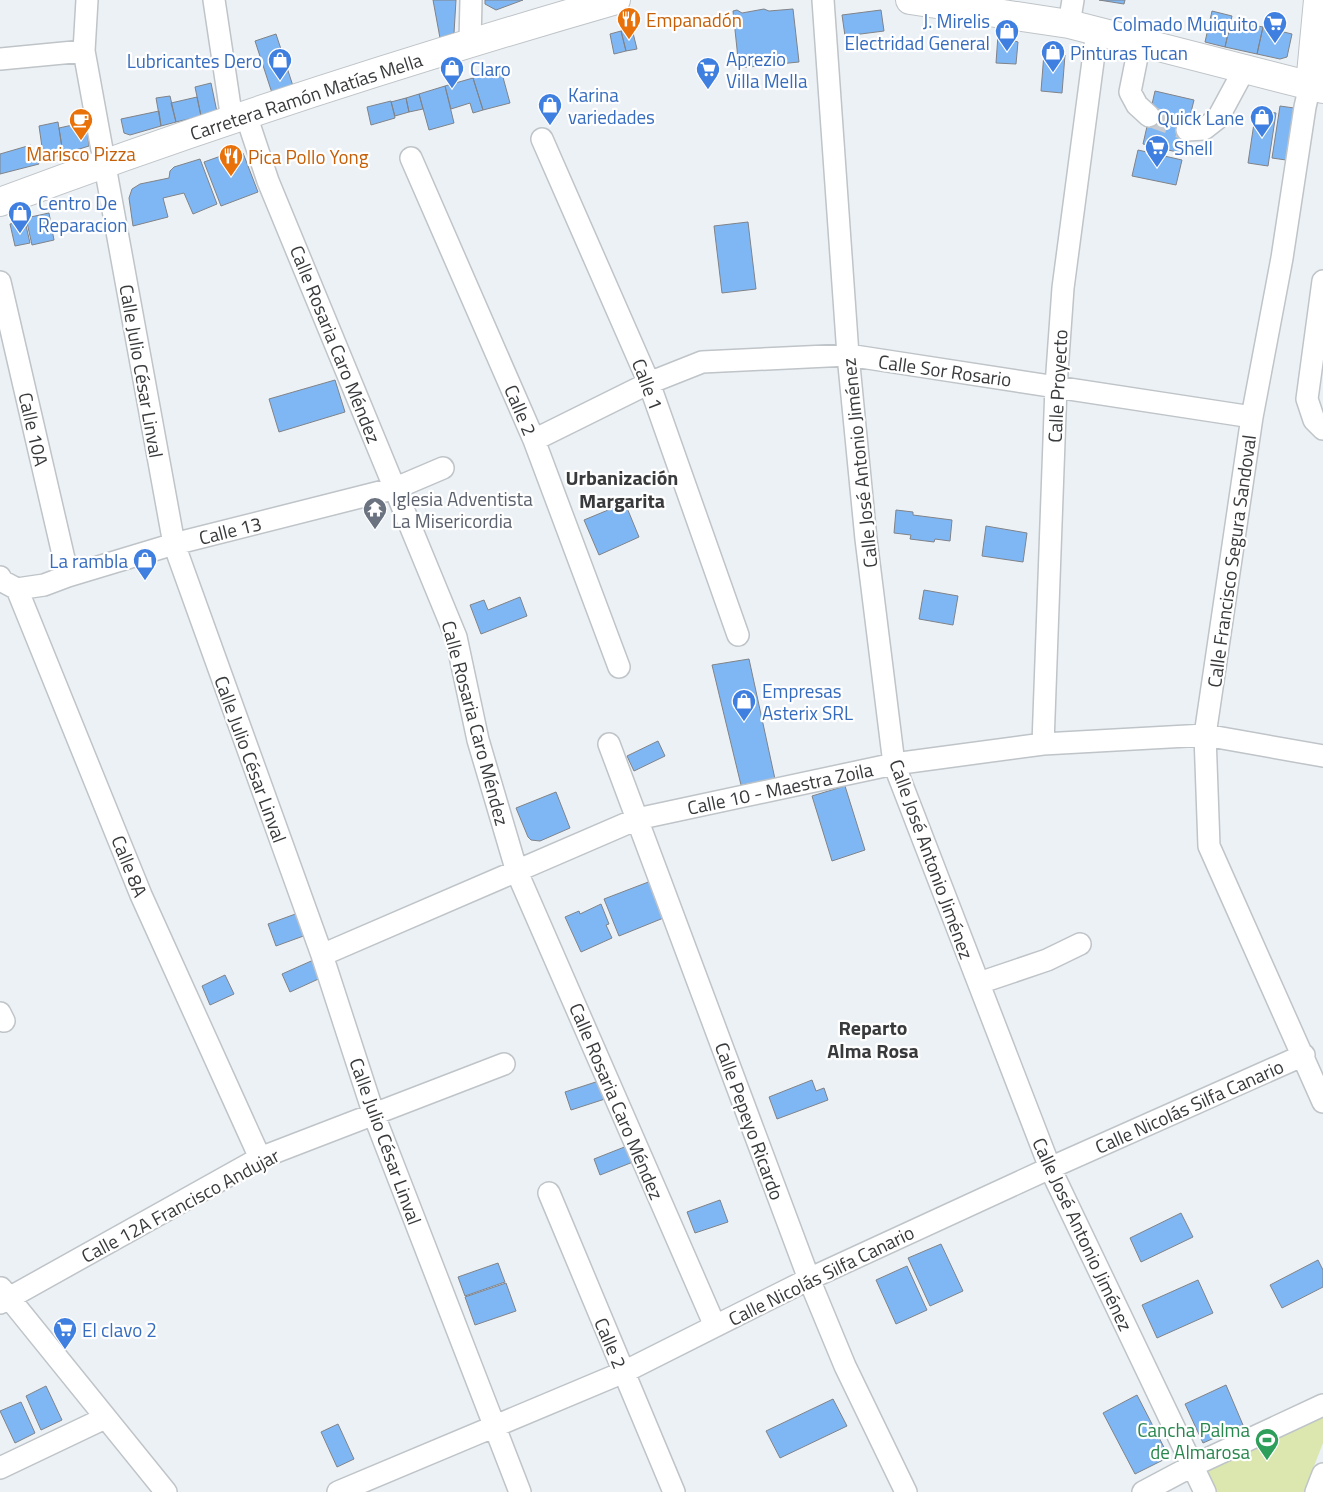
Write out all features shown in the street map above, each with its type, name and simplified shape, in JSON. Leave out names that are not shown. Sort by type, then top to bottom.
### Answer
[{"type":"main road","name":"Carretera Ramón Matías Mella","points":[[0,202],[105,162],[470,42],[616,0]]},
{"type":"main road","points":[[915,0],[1071,12],[1097,31],[1316,87]]},
{"type":"main road","name":"Calle Francisco Segura Sandoval","points":[[1316,87],[1318,0]]},
{"type":"street","name":"Calle Julio César Linval","points":[[87,0],[84,50],[174,544],[322,955],[374,1114],[520,1492]]},
{"type":"street","name":"Calle Rosaria Caro Méndez","points":[[214,0],[239,118],[268,181],[456,637],[478,740],[517,872],[715,1326]]},
{"type":"street","points":[[470,42],[471,0]]},
{"type":"street","name":"Calle José Antonio Jiménez","points":[[822,0],[848,355],[866,539],[894,764],[1050,1168],[1205,1492]]},
{"type":"street","name":"Calle Proyecto","points":[[1043,744],[1056,386],[1063,288],[1097,31]]},
{"type":"street","points":[[1140,42],[1130,92],[1137,105],[1149,116]]},
{"type":"street","points":[[0,59],[84,50]]},
{"type":"street","points":[[1187,130],[1204,129],[1218,118],[1244,68]]},
{"type":"street","name":"Calle Francisco Segura Sandoval","points":[[1316,87],[1252,417],[1205,735],[1209,846],[1304,1055],[1323,1102]]},
{"type":"street","name":"Calle 1","points":[[542,139],[649,383],[738,635]]},
{"type":"street","name":"Calle 2","points":[[411,158],[534,440],[619,667]]},
{"type":"street","points":[[1323,281],[1307,399],[1314,420],[1323,428]]},
{"type":"street","name":"Calle 10A","points":[[0,282],[68,576]]},
{"type":"street","name":"Calle Sor Rosario","points":[[534,440],[649,383],[702,362],[848,355],[1252,417]]},
{"type":"street","name":"Calle 13","points":[[8,583],[44,585],[174,544],[396,488],[443,468]]},
{"type":"street","name":"Calle 8A","points":[[8,583],[141,895],[260,1158]]},
{"type":"street","name":"Calle 10 - Maestra Zoila","points":[[322,955],[637,819],[894,764],[1043,744],[1205,735],[1323,756]]},
{"type":"street","name":"Calle Pepeyo Ricardo","points":[[609,744],[809,1279],[845,1366],[906,1492]]},
{"type":"street","points":[[979,983],[1047,960],[1080,944]]},
{"type":"street","name":"Calle Nicolás Silfa Canario","points":[[338,1492],[624,1372],[809,1279],[1050,1168],[1304,1055]]},
{"type":"street","name":"Calle 12A Francisco Andujar","points":[[3,1296],[260,1158],[504,1064]]},
{"type":"street","name":"Calle 2","points":[[549,1193],[674,1492]]},
{"type":"street","points":[[3,1296],[166,1492]]},
{"type":"street","points":[[1143,1492],[1192,1466],[1323,1405]]},
{"type":"street","points":[[0,1468],[105,1418]]},
{"type":"street","points":[[1316,1492],[1323,1474]]},
{"type":"green space","points":[[1323,1416],[1323,1443],[1304,1492],[1214,1492],[1204,1473]]},
{"type":"building","points":[[433,0],[456,0],[454,33],[440,38]]},
{"type":"building","points":[[485,0],[523,0],[496,10],[485,4]]},
{"type":"building","points":[[1099,0],[1125,0],[1124,4]]},
{"type":"building","points":[[764,9],[769,11],[793,9],[799,62],[739,68],[733,11],[737,10],[742,13]]},
{"type":"building","points":[[881,10],[884,31],[845,36],[842,15]]},
{"type":"building","points":[[1212,11],[1232,16],[1225,47],[1205,42]]},
{"type":"building","points":[[1231,21],[1263,27],[1257,54],[1225,47]]},
{"type":"building","name":"Colmado Muiquito","points":[[1263,27],[1292,34],[1287,57],[1280,59],[1257,54]]},
{"type":"building","name":"Empanadón","points":[[632,29],[637,49],[626,51],[621,31]]},
{"type":"building","points":[[621,31],[626,51],[614,54],[610,34]]},
{"type":"building","points":[[276,34],[293,86],[272,93],[255,41]]},
{"type":"building","name":"J. Mirelis Electridad General","points":[[998,35],[1018,42],[1016,64],[996,63]]},
{"type":"building","name":"Pinturas Tucan","points":[[1044,53],[1065,55],[1062,93],[1041,91]]},
{"type":"building","points":[[501,70],[510,103],[483,110],[473,78]]},
{"type":"building","points":[[473,78],[483,110],[473,113],[470,103],[451,109],[445,86]]},
{"type":"building","points":[[211,83],[217,112],[201,116],[195,87]]},
{"type":"building","points":[[445,86],[454,123],[429,130],[419,94]]},
{"type":"building","name":"Shell","points":[[1155,91],[1194,100],[1181,153],[1143,144]]},
{"type":"building","points":[[419,94],[423,109],[409,112],[406,98]]},
{"type":"building","points":[[170,96],[176,122],[161,126],[156,98]]},
{"type":"building","points":[[197,97],[201,116],[176,122],[171,103]]},
{"type":"building","points":[[406,98],[409,112],[395,116],[391,102]]},
{"type":"building","points":[[391,101],[395,118],[371,125],[367,107]]},
{"type":"building","points":[[1280,106],[1294,108],[1286,160],[1272,158]]},
{"type":"building","name":"Quick Lane","points":[[1256,110],[1276,113],[1268,166],[1248,163]]},
{"type":"building","points":[[159,111],[161,126],[130,135],[124,133],[121,119]]},
{"type":"building","points":[[58,122],[63,154],[44,161],[39,126]]},
{"type":"building","points":[[86,122],[89,146],[63,154],[59,128]]},
{"type":"building","points":[[31,145],[39,164],[0,174],[0,154]]},
{"type":"building","name":"Shell","points":[[1138,150],[1182,160],[1176,185],[1132,176]]},
{"type":"building","name":"Pica Pollo Yong","points":[[235,151],[243,153],[258,192],[221,206],[204,162]]},
{"type":"building","points":[[200,159],[217,204],[193,214],[184,193],[163,198],[168,217],[133,226],[129,198],[132,189],[140,184],[169,178],[170,171],[174,167]]},
{"type":"building","points":[[49,213],[54,240],[32,245],[26,218]]},
{"type":"building","name":"Centro De Reparacion","points":[[25,221],[30,243],[15,246],[10,224]]},
{"type":"building","points":[[748,222],[756,289],[722,293],[714,226]]},
{"type":"building","points":[[335,380],[345,412],[279,432],[269,399]]},
{"type":"building","points":[[625,503],[639,537],[599,555],[584,520]]},
{"type":"building","points":[[896,510],[913,512],[913,515],[952,520],[950,541],[935,539],[934,542],[910,539],[911,535],[894,533]]},
{"type":"building","points":[[986,526],[1027,533],[1023,562],[982,556]]},
{"type":"building","points":[[924,590],[958,596],[953,625],[919,619]]},
{"type":"building","points":[[520,597],[527,616],[481,634],[470,605],[484,600],[488,610]]},
{"type":"building","name":"Empresas Asterix SRL","points":[[749,659],[775,779],[741,785],[712,665]]},
{"type":"building","points":[[658,741],[665,756],[634,771],[627,756]]},
{"type":"building","points":[[845,786],[865,850],[832,861],[812,796]]},
{"type":"building","points":[[556,792],[570,828],[540,841],[531,840],[516,808]]},
{"type":"building","points":[[651,881],[666,917],[619,936],[604,899]]},
{"type":"building","points":[[601,904],[609,924],[606,925],[612,938],[581,952],[565,917],[579,911],[580,914]]},
{"type":"building","points":[[301,912],[309,934],[276,946],[268,924]]},
{"type":"building","points":[[318,958],[325,976],[290,992],[282,974]]},
{"type":"building","points":[[225,975],[234,994],[210,1005],[202,986]]},
{"type":"building","points":[[602,1080],[608,1098],[571,1110],[565,1092]]},
{"type":"building","points":[[812,1080],[816,1091],[824,1088],[828,1100],[777,1119],[769,1097]]},
{"type":"building","points":[[627,1146],[633,1162],[600,1175],[594,1159]]},
{"type":"building","points":[[720,1200],[728,1222],[695,1233],[687,1212]]},
{"type":"building","points":[[1181,1213],[1193,1237],[1141,1262],[1130,1238]]},
{"type":"building","points":[[941,1244],[963,1291],[930,1306],[908,1258]]},
{"type":"building","points":[[1318,1260],[1323,1270],[1323,1287],[1282,1308],[1270,1285]]},
{"type":"building","points":[[498,1263],[505,1282],[465,1296],[458,1277]]},
{"type":"building","points":[[907,1266],[927,1310],[896,1324],[876,1280]]},
{"type":"building","points":[[1198,1280],[1213,1313],[1157,1338],[1142,1305]]},
{"type":"building","points":[[506,1283],[516,1311],[475,1325],[465,1297]]},
{"type":"building","points":[[1226,1385],[1243,1425],[1203,1443],[1185,1404]]},
{"type":"building","points":[[46,1386],[62,1420],[41,1430],[26,1396]]},
{"type":"building","points":[[1137,1395],[1169,1457],[1135,1474],[1103,1413]]},
{"type":"building","points":[[833,1399],[847,1426],[780,1458],[766,1431]]},
{"type":"building","points":[[21,1402],[35,1433],[15,1443],[0,1411]]},
{"type":"building","points":[[338,1424],[354,1459],[337,1467],[321,1432]]},
{"type":"tunnel","points":[[1149,116],[1187,130]]},
{"type":"place","name":"Empanadón","points":[[629,40]]},
{"type":"place","name":"Colmado Muiquito","points":[[1275,44]]},
{"type":"place","name":"J. Mirelis Electridad General","points":[[1007,52]]},
{"type":"place","name":"Pinturas Tucan","points":[[1053,73]]},
{"type":"place","name":"Lubricantes Dero","points":[[280,81]]},
{"type":"place","name":"Claro","points":[[452,89]]},
{"type":"place","name":"Aprezio Villa Mella","points":[[708,90]]},
{"type":"place","name":"Karina variedades","points":[[550,126]]},
{"type":"place","name":"Quick Lane","points":[[1262,138]]},
{"type":"place","name":"Marisco Pizza","points":[[81,141]]},
{"type":"place","name":"Shell","points":[[1157,168]]},
{"type":"place","name":"Pica Pollo Yong","points":[[231,177]]},
{"type":"place","name":"Centro De Reparacion","points":[[20,234]]},
{"type":"place","name":"Iglesia Adventista La Misericordia","points":[[375,530]]},
{"type":"place","name":"La rambla","points":[[145,581]]},
{"type":"place","name":"Empresas Asterix SRL","points":[[744,722]]},
{"type":"place","name":"El clavo 2","points":[[65,1350]]},
{"type":"place","name":"Cancha Palma de Almarosa","points":[[1267,1461]]},
{"type":"district","name":"Urbanización Margarita","points":[[622,488]]},
{"type":"district","name":"Reparto Alma Rosa","points":[[873,1038]]}]
